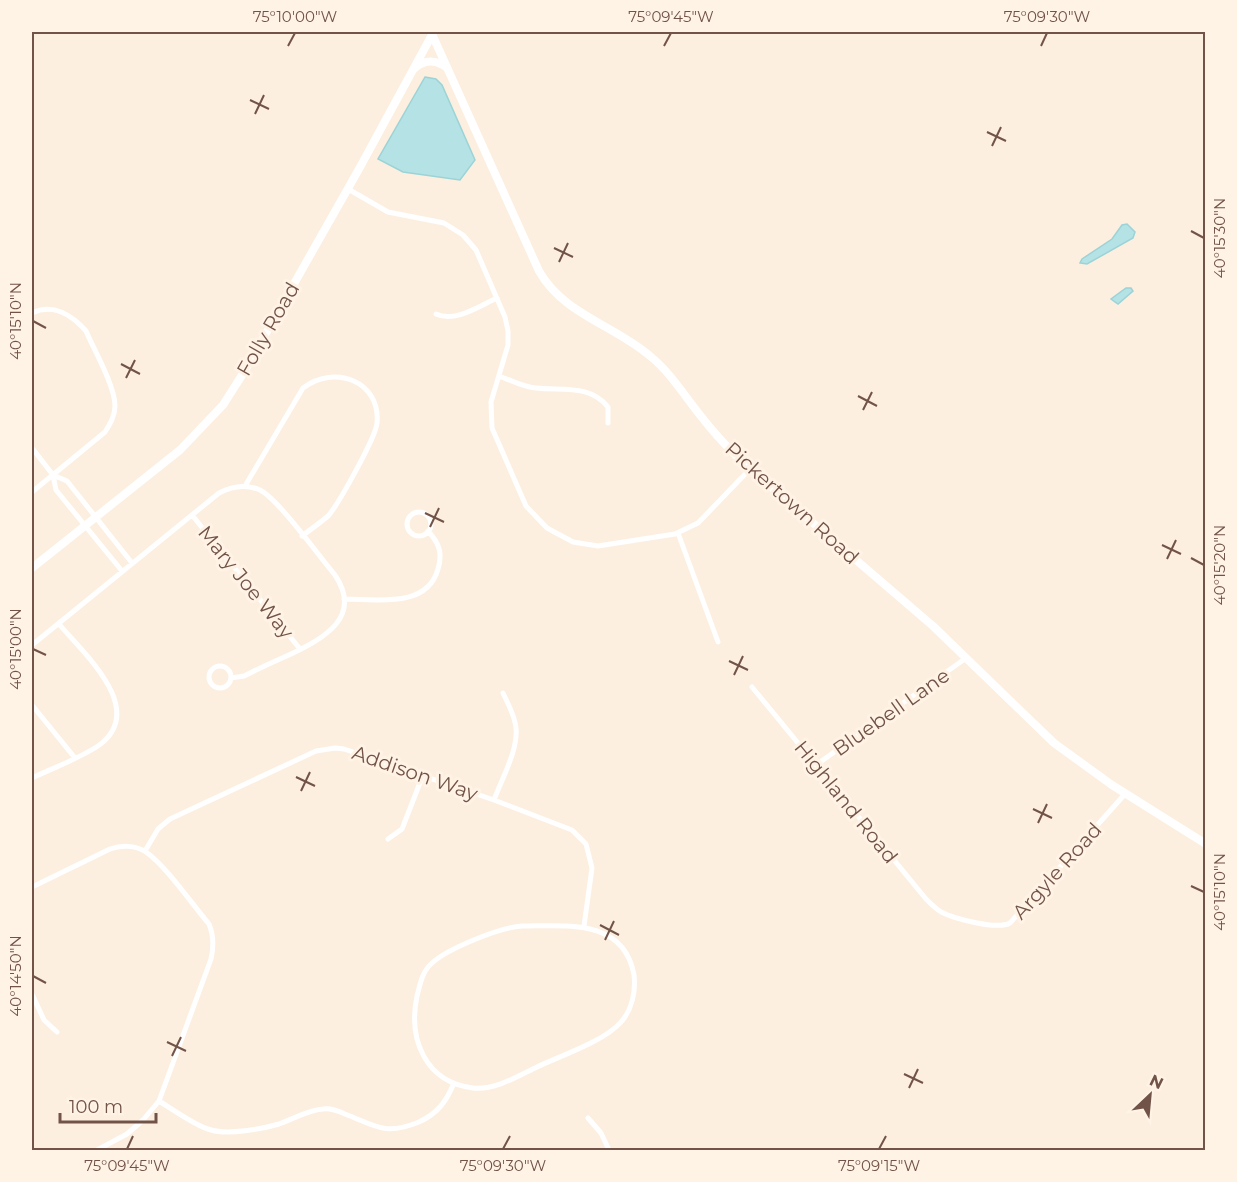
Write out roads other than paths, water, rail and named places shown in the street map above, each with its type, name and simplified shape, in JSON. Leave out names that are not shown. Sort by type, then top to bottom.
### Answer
[{"type":"street","name":"Pickertown Road","points":[[432,33],[539,271],[552,290],[569,306],[651,356],[667,372],[721,440],[750,469],[905,602],[1054,743],[1125,794],[1206,844]]},
{"type":"street","name":"Folly Road","points":[[32,568],[180,450],[223,405],[348,189],[432,33]]},
{"type":"street","points":[[414,69],[419,64],[431,61],[446,67]]},
{"type":"street","points":[[348,189],[388,212],[444,223],[456,230],[476,250],[505,317],[508,331],[508,345],[490,408],[492,428],[526,506],[539,521],[558,535],[573,542],[597,546],[678,533],[698,523],[750,469]]},
{"type":"street","points":[[436,314],[447,318],[455,317],[497,298]]},
{"type":"street","points":[[32,313],[49,309],[62,311],[81,325],[86,331],[114,399],[114,414],[105,432],[32,492]]},
{"type":"street","points":[[245,486],[303,388],[316,380],[333,376],[348,379],[361,386],[371,397],[376,408],[378,422],[374,437],[332,511],[302,536]]},
{"type":"street","points":[[499,376],[532,388],[573,390],[597,396],[608,407],[608,423]]},
{"type":"street","points":[[32,448],[53,475],[56,490],[122,571]]},
{"type":"street","points":[[53,475],[67,481],[132,563]]},
{"type":"street","points":[[32,645],[219,493],[245,486],[258,489],[266,494],[337,578],[344,599],[341,615],[333,629],[323,638],[244,676],[231,678]]},
{"type":"street","points":[[417,512],[426,514],[430,522],[428,531],[421,535],[412,533],[407,525],[409,517],[417,512]]},
{"type":"street","name":"Mary Joe Way","points":[[192,515],[300,649]]},
{"type":"street","points":[[344,599],[403,599],[424,591],[435,578],[440,563],[438,542],[428,531]]},
{"type":"street","points":[[678,533],[717,642]]},
{"type":"street","points":[[32,778],[96,747],[108,737],[115,724],[116,699],[110,685],[59,624]]},
{"type":"street","name":"Bluebell Lane","points":[[816,765],[966,658]]},
{"type":"street","points":[[221,666],[229,670],[231,678],[227,686],[219,688],[212,684],[209,676],[213,669],[221,666]]},
{"type":"street","name":"Highland Road","points":[[752,687],[926,899],[944,913]]},
{"type":"street","points":[[494,800],[514,747],[516,729],[503,693]]},
{"type":"street","points":[[32,705],[75,758]]},
{"type":"street","name":"Addison Way","points":[[145,851],[158,830],[170,819],[316,751],[344,749],[565,826],[580,836],[586,844],[592,868],[584,926]]},
{"type":"street","points":[[388,839],[402,829],[423,775]]},
{"type":"street","name":"Argyle Road","points":[[944,913],[1000,927],[1010,923],[1125,794]]},
{"type":"street","points":[[32,887],[121,845],[145,851],[159,864],[209,924],[214,945],[211,959],[159,1101],[127,1134],[98,1150]]},
{"type":"street","points":[[522,926],[584,926],[605,934],[623,950],[634,977],[634,993],[621,1023],[590,1042],[501,1083],[476,1088],[454,1083],[439,1074],[428,1063],[416,1041],[414,1014],[417,998],[421,980],[431,963],[440,956],[504,928],[522,926]]},
{"type":"street","points":[[32,994],[44,1020],[57,1032]]},
{"type":"street","points":[[159,1101],[213,1131],[258,1128],[278,1124],[321,1109],[332,1109],[381,1129],[392,1130],[403,1128],[439,1110],[447,1101],[454,1083]]},
{"type":"street","points":[[588,1118],[601,1133],[609,1150]]},
{"type":"water","points":[[425,77],[436,79],[442,85],[475,160],[460,180],[403,172],[378,159]]},
{"type":"water","points":[[1127,224],[1135,232],[1133,238],[1087,264],[1080,263],[1082,259],[1112,239],[1122,225]]},
{"type":"water","points":[[1126,288],[1131,288],[1133,291],[1118,304],[1111,299]]}]
